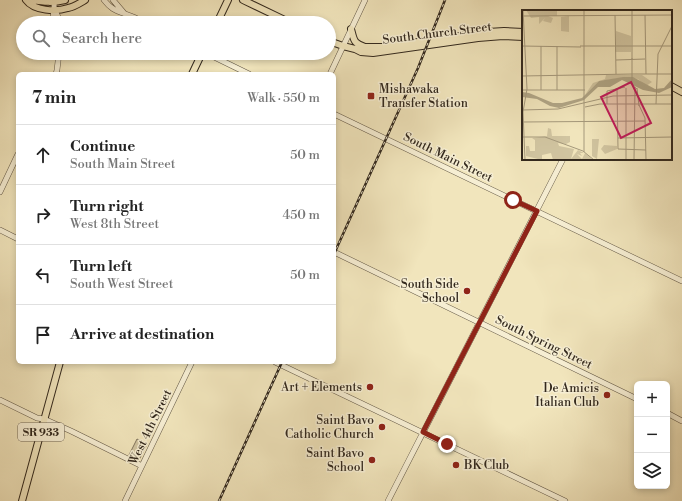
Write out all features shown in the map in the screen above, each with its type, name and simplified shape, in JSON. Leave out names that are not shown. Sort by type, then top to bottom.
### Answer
[{"type":"main road","points":[[26,0],[39,8],[55,10],[68,8],[85,0]]},
{"type":"main road","points":[[32,0],[42,2],[65,0]]},
{"type":"main road","points":[[220,16],[228,0]]},
{"type":"main road","points":[[243,0],[276,16]]},
{"type":"main road","points":[[351,29],[355,42],[366,48]]},
{"type":"main road","name":"South Church Street","points":[[355,49],[383,47],[488,32],[522,32]]},
{"type":"main road","name":"South Church Street","points":[[336,44],[361,52],[373,53],[488,37],[522,37]]},
{"type":"main road","points":[[193,72],[199,60]]},
{"type":"main road","points":[[672,87],[682,92]]},
{"type":"main road","name":"SR 933","points":[[22,501],[59,364]]},
{"type":"street","points":[[104,0],[116,11],[131,16]]},
{"type":"street","points":[[113,0],[124,13]]},
{"type":"street","points":[[331,72],[365,0]]},
{"type":"street","points":[[54,2],[58,16]]},
{"type":"street","points":[[54,16],[55,10]]},
{"type":"street","points":[[56,72],[58,60]]},
{"type":"street","points":[[220,60],[245,72]]},
{"type":"street","name":"South Main Street","points":[[336,115],[682,281]]},
{"type":"street","points":[[0,192],[16,158]]},
{"type":"street","points":[[388,501],[562,160]]},
{"type":"street","points":[[0,230],[16,238]]},
{"type":"street","name":"South Spring Street","points":[[336,253],[634,398]]},
{"type":"street","name":"West 4th Street","points":[[125,501],[191,364]]},
{"type":"street","points":[[279,364],[565,501]]},
{"type":"street","points":[[0,400],[37,418],[44,419],[142,466]]},
{"type":"street","points":[[670,415],[682,421]]},
{"type":"shaded area","points":[[137,439],[147,444],[139,460],[129,455]]},
{"type":"railway","points":[[336,250],[418,68],[445,0]]},
{"type":"railway","points":[[219,501],[281,364]]},
{"type":"place","name":"Mishawaka Transfer Station","points":[[371,96]]},
{"type":"place","name":"South Side School","points":[[467,291]]},
{"type":"place","name":"Art + Elements","points":[[370,387]]},
{"type":"place","name":"De Amicis Italian Club","points":[[607,395]]},
{"type":"place","name":"Saint Bavo Catholic Church","points":[[382,427]]},
{"type":"place","name":"Saint Bavo School","points":[[372,460]]},
{"type":"place","name":"BK Club","points":[[456,465]]},
{"type":"route","points":[[447,444],[423,432],[537,211],[513,200]]}]
